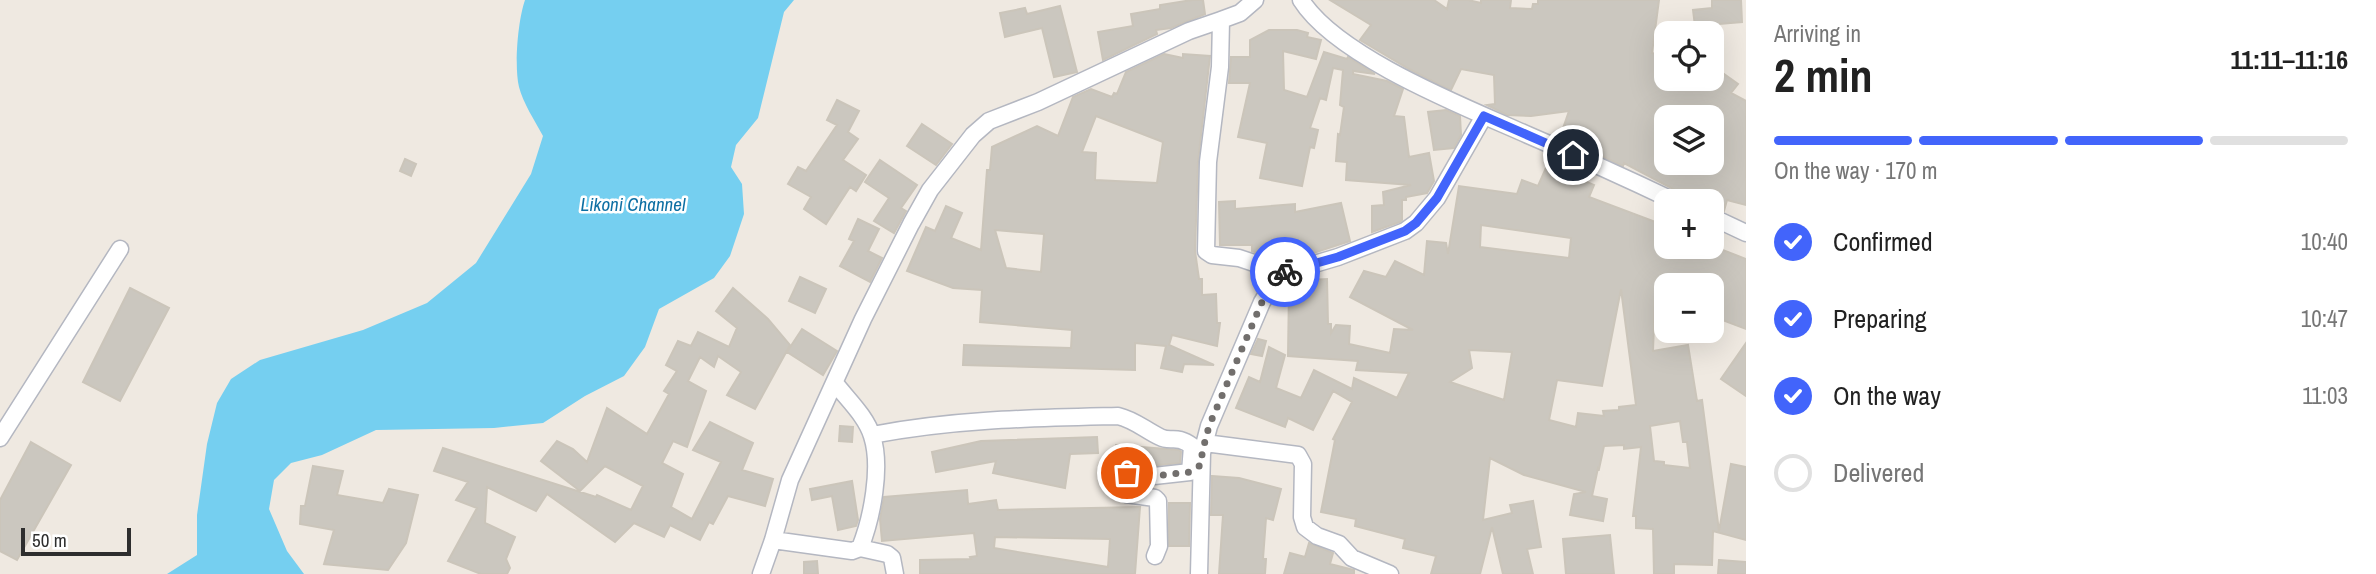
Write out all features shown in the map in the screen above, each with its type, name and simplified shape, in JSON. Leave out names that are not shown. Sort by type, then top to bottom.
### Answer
[{"type":"street","points":[[761,574],[790,480],[863,319],[930,190],[981,127],[1189,31],[1240,13],[1255,0]]},
{"type":"street","points":[[1301,0],[1310,14],[1323,26],[1366,56],[1484,116],[1654,192]]},
{"type":"street","points":[[1221,20],[1220,67],[1208,162],[1206,251],[1212,255],[1239,258],[1284,272],[1338,257],[1405,231],[1416,223],[1437,198],[1484,116]]},
{"type":"street","points":[[1724,222],[1746,232]]},
{"type":"street","points":[[0,439],[120,249]]},
{"type":"street","points":[[1196,468],[1209,426],[1262,302],[1284,272]]},
{"type":"street","points":[[835,383],[865,421],[872,435],[876,466],[865,535],[860,548]]},
{"type":"street","points":[[872,435],[916,427],[994,419],[1118,416],[1135,421],[1163,439],[1181,438],[1192,446],[1196,468],[1199,574]]},
{"type":"street","points":[[1205,443],[1298,455],[1303,464],[1302,517],[1305,527],[1317,536],[1339,544],[1352,558],[1390,574]]},
{"type":"street","points":[[1155,556],[1159,546],[1158,501],[1155,498],[1126,494],[1116,473],[1128,473],[1136,478],[1196,468]]},
{"type":"street","points":[[773,540],[852,551],[860,548],[887,554],[892,558],[895,574]]},
{"type":"water","name":"Likoni Channel","points":[[525,0],[794,0],[784,12],[758,118],[736,145],[731,167],[742,184],[744,214],[730,256],[714,278],[659,309],[645,347],[624,376],[585,396],[543,423],[494,428],[376,430],[322,455],[291,463],[274,480],[269,509],[287,551],[304,574],[167,574],[197,555],[197,515],[207,444],[217,403],[231,379],[260,360],[363,330],[427,303],[476,263],[531,174],[543,136],[519,87],[518,43]]},
{"type":"building","points":[[1203,0],[1205,14],[1171,28],[1156,30],[1157,34],[1103,60],[1098,32],[1133,26],[1131,14],[1160,9],[1160,5]]},
{"type":"building","points":[[1330,0],[1434,0],[1447,9],[1449,0],[1481,3],[1481,0],[1511,0],[1510,8],[1532,9],[1533,4],[1538,4],[1538,0],[1659,0],[1656,21],[1654,21],[1652,53],[1654,91],[1724,91],[1724,74],[1738,84],[1731,93],[1746,101],[1746,205],[1727,200],[1724,211],[1724,189],[1673,189],[1624,163],[1623,166],[1560,137],[1569,111],[1531,116],[1507,115],[1487,105],[1495,104],[1494,75],[1461,69],[1451,90],[1360,40],[1371,25]]},
{"type":"building","points":[[1712,0],[1741,0],[1742,22],[1694,21],[1693,10],[1712,8]]},
{"type":"building","points":[[1060,6],[1077,72],[1054,77],[1042,28],[1005,37],[1000,13],[1025,8],[1027,14]]},
{"type":"building","points":[[1269,30],[1297,30],[1308,33],[1307,37],[1321,40],[1316,59],[1283,51],[1284,90],[1307,97],[1324,52],[1347,59],[1348,57],[1375,74],[1353,71],[1353,74],[1387,81],[1403,89],[1394,116],[1404,117],[1409,157],[1429,153],[1434,181],[1427,193],[1402,200],[1400,222],[1372,232],[1372,206],[1384,205],[1383,192],[1411,185],[1346,180],[1347,162],[1336,161],[1344,107],[1340,105],[1343,70],[1333,68],[1326,100],[1320,98],[1310,128],[1318,130],[1314,148],[1310,147],[1302,186],[1260,178],[1267,143],[1238,137],[1250,83],[1229,83],[1231,57],[1250,57],[1250,40]]},
{"type":"building","points":[[1164,54],[1183,58],[1183,54],[1210,56],[1198,162],[1195,251],[1199,279],[1202,279],[1202,295],[1216,294],[1217,323],[1220,323],[1217,346],[1172,335],[1169,345],[1214,365],[1184,364],[1182,372],[1161,368],[1166,346],[1135,343],[1135,370],[963,365],[964,345],[1071,348],[1072,330],[980,322],[982,290],[953,288],[907,271],[926,227],[935,231],[946,206],[962,213],[951,238],[981,250],[987,170],[990,170],[992,147],[1037,126],[1058,136],[1073,97],[1091,89],[1112,97],[1114,93],[1117,94],[1126,72]],"holes":[[[1096,116],[1163,142],[1157,183],[1095,180],[1096,153],[1082,152]],[[995,230],[1044,234],[1041,272],[1006,268]]]},
{"type":"building","points":[[837,100],[859,111],[848,132],[858,139],[843,160],[866,175],[856,191],[850,187],[826,224],[804,209],[811,197],[788,184],[798,167],[806,171],[837,125],[827,120]]},
{"type":"building","points":[[1446,110],[1460,116],[1461,135],[1454,148],[1434,150],[1428,112]]},
{"type":"building","points":[[922,124],[952,144],[936,165],[907,146]]},
{"type":"building","points":[[405,159],[416,164],[411,176],[400,171]]},
{"type":"building","points":[[880,160],[917,185],[901,208],[906,211],[894,233],[874,221],[889,198],[865,182]]},
{"type":"building","points":[[1549,161],[1571,171],[1570,175],[1594,185],[1589,197],[1654,221],[1654,259],[1724,259],[1724,250],[1746,259],[1746,329],[1724,321],[1724,273],[1654,273],[1653,351],[1688,345],[1697,401],[1702,400],[1719,531],[1731,464],[1746,467],[1746,540],[1713,531],[1712,565],[1674,564],[1674,574],[1654,574],[1653,529],[1636,528],[1636,516],[1633,516],[1641,447],[1624,449],[1624,445],[1604,446],[1592,496],[1607,499],[1603,521],[1570,515],[1574,494],[1586,492],[1524,475],[1490,458],[1483,520],[1512,513],[1510,505],[1533,501],[1541,547],[1527,549],[1533,574],[1503,574],[1492,527],[1480,574],[1431,574],[1436,556],[1403,548],[1405,539],[1355,526],[1356,519],[1321,512],[1335,440],[1333,439],[1352,402],[1333,391],[1313,430],[1288,418],[1285,427],[1236,408],[1249,377],[1260,382],[1269,347],[1285,355],[1276,388],[1301,398],[1314,370],[1352,389],[1354,378],[1397,398],[1409,373],[1356,370],[1358,361],[1288,356],[1289,288],[1311,284],[1310,280],[1327,279],[1328,324],[1331,324],[1331,333],[1336,325],[1350,326],[1349,344],[1390,353],[1394,329],[1413,330],[1350,297],[1364,271],[1386,277],[1395,261],[1424,275],[1427,241],[1446,243],[1448,254],[1459,186],[1517,194],[1522,180],[1538,186]],"holes":[[[1481,225],[1571,238],[1569,258],[1480,247]],[[1621,289],[1636,405],[1603,411],[1604,416],[1578,413],[1576,427],[1549,420],[1557,380],[1602,386]],[[1469,350],[1512,352],[1504,400],[1450,382],[1472,368]],[[1680,421],[1683,442],[1687,442],[1690,468],[1654,461],[1650,426]]]},
{"type":"building","points":[[1235,201],[1235,209],[1295,204],[1295,212],[1341,203],[1350,241],[1304,256],[1269,257],[1252,251],[1252,245],[1220,245],[1219,202]]},
{"type":"building","points":[[858,219],[879,229],[868,251],[882,258],[870,282],[840,266],[854,241],[849,239]]},
{"type":"building","points":[[800,277],[826,289],[815,313],[789,301]]},
{"type":"building","points":[[130,288],[169,308],[120,401],[83,382]]},
{"type":"building","points":[[733,288],[768,319],[790,345],[755,409],[727,395],[741,372],[718,356],[714,367],[700,357],[688,381],[706,391],[687,447],[673,441],[662,463],[683,474],[671,507],[692,519],[721,462],[693,450],[710,422],[753,443],[742,470],[773,479],[765,506],[728,496],[713,524],[709,522],[700,540],[670,525],[664,537],[634,523],[615,542],[547,494],[536,511],[487,487],[485,523],[515,537],[506,559],[510,568],[507,574],[481,574],[448,561],[477,508],[456,500],[468,482],[434,471],[443,448],[596,497],[597,495],[631,510],[643,486],[605,466],[580,491],[541,461],[557,441],[573,449],[587,462],[607,408],[647,434],[669,394],[664,391],[677,371],[666,365],[678,341],[691,346],[698,332],[729,347],[737,328],[716,311]]},
{"type":"building","points":[[802,329],[837,351],[823,375],[787,352]]},
{"type":"building","points":[[1258,339],[1266,341],[1262,356],[1251,354]]},
{"type":"building","points":[[1746,343],[1746,396],[1721,379]]},
{"type":"building","points":[[840,426],[853,427],[852,442],[839,441]]},
{"type":"building","points":[[1097,437],[1098,453],[1070,454],[1065,488],[993,473],[996,461],[936,472],[932,452],[981,441]]},
{"type":"building","points":[[31,442],[71,465],[17,560],[0,551],[0,500]]},
{"type":"building","points":[[1116,445],[1179,450],[1180,463],[1138,467],[1129,463],[1115,463]]},
{"type":"building","points":[[313,466],[343,471],[337,495],[383,503],[389,489],[418,495],[406,543],[388,570],[324,564],[334,530],[300,524],[301,506],[305,506]]},
{"type":"building","points":[[1212,476],[1239,478],[1281,489],[1273,520],[1266,518],[1263,559],[1266,559],[1265,574],[1219,574],[1223,515],[1211,515]]},
{"type":"building","points":[[852,481],[858,520],[856,526],[838,530],[832,496],[812,500],[810,489]]},
{"type":"building","points":[[967,490],[968,504],[996,500],[998,510],[1140,507],[1135,574],[920,574],[920,560],[971,559],[970,557],[977,556],[974,533],[882,541],[880,519],[884,497]],"holes":[[[995,537],[1110,539],[1108,567],[994,548]]]},
{"type":"building","points":[[1169,503],[1190,503],[1189,546],[1169,546]]},
{"type":"building","points":[[1610,535],[1614,574],[1566,574],[1563,539]]},
{"type":"building","points":[[1309,543],[1333,553],[1330,564],[1354,570],[1354,574],[1284,574],[1290,553],[1305,557]]},
{"type":"building","points":[[1719,560],[1746,562],[1746,574],[1718,574]]},
{"type":"building","points":[[817,561],[818,574],[804,574],[804,562]]},
{"type":"way so far","points":[[1127,473],[1136,478],[1190,472],[1202,464],[1209,426],[1262,302],[1285,272]]},
{"type":"route","points":[[1285,272],[1338,257],[1405,231],[1416,223],[1437,198],[1484,116],[1573,155]]}]
